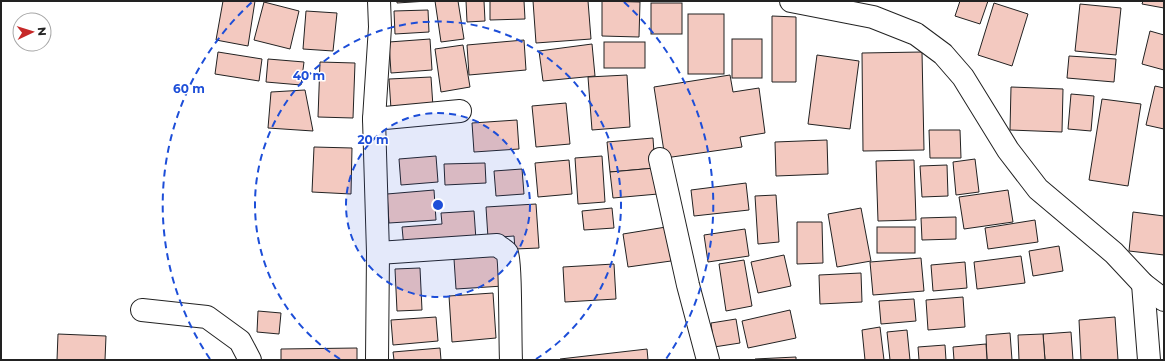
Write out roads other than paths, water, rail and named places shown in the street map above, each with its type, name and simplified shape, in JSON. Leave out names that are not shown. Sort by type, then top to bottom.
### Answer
[{"type":"street","points":[[377,360],[378,253],[374,119],[380,27],[379,1]]},
{"type":"street","points":[[791,1],[873,17],[916,34],[943,54],[963,77],[1008,150],[1038,189],[1114,253],[1143,284],[1164,300]]},
{"type":"street","points":[[374,119],[460,111]]},
{"type":"street","points":[[660,159],[688,285],[708,360]]},
{"type":"street","points":[[378,253],[497,245],[507,253],[510,264],[511,360]]},
{"type":"street","points":[[1143,284],[1149,360]]},
{"type":"street","points":[[142,310],[207,317],[240,341],[250,360]]}]
